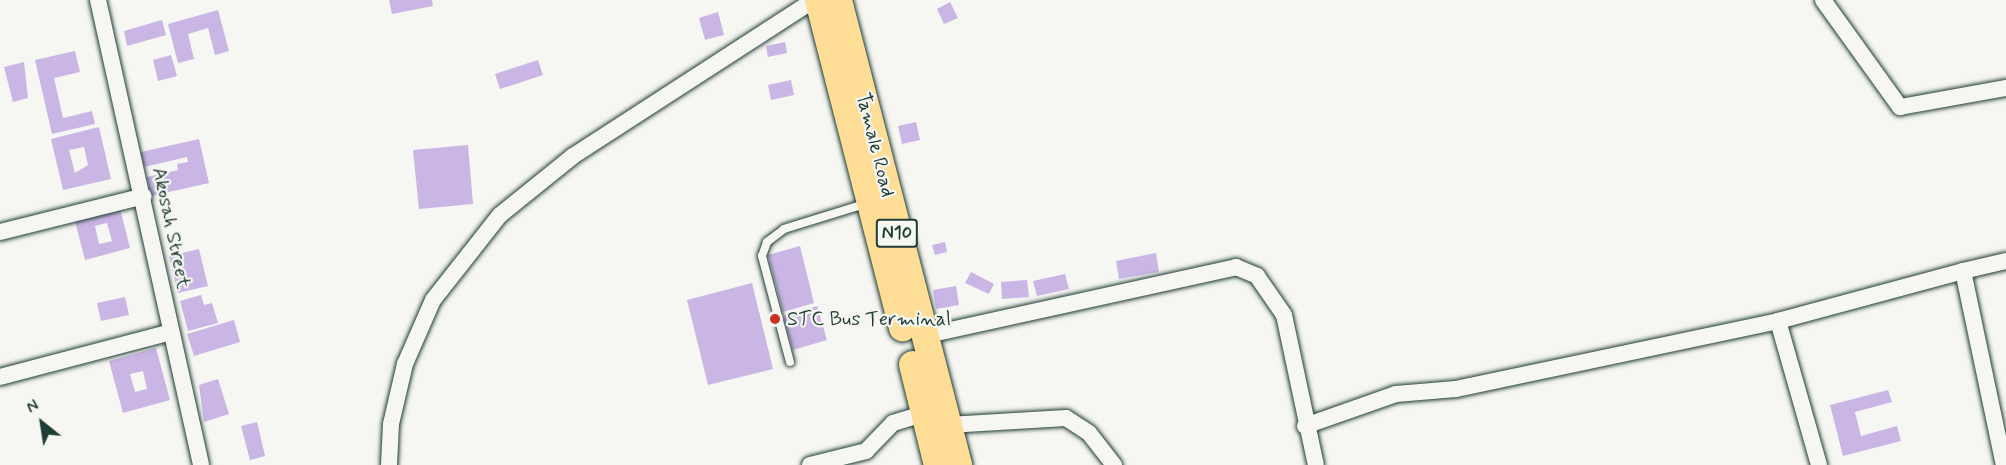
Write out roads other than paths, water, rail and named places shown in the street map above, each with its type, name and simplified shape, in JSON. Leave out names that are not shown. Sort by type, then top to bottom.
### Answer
[{"type":"highway","name":"Tamale Road","points":[[816,0],[936,419],[958,465]]},
{"type":"highway","name":"Tamale Road","points":[[837,0],[879,214],[923,336],[936,419],[937,465]]},
{"type":"street","name":"Akosah Street","points":[[98,0],[144,196],[201,465]]},
{"type":"street","points":[[389,465],[391,424],[405,364],[433,300],[500,215],[573,156],[816,0]]},
{"type":"street","points":[[1823,0],[1900,107],[2006,88]]},
{"type":"street","points":[[0,232],[144,196]]},
{"type":"street","points":[[1305,426],[1396,394],[1456,389],[1778,321],[2006,261]]},
{"type":"street","points":[[923,336],[1236,267],[1257,276],[1284,315],[1305,426],[1316,465]]},
{"type":"street","points":[[1963,271],[2004,465]]},
{"type":"street","points":[[1778,321],[1819,465]]},
{"type":"street","points":[[0,377],[171,332]]},
{"type":"street","points":[[810,465],[866,451],[893,423],[936,419],[1066,418],[1089,433],[1114,465]]},
{"type":"lane","points":[[790,362],[762,256],[767,242],[784,229],[879,214]]},
{"type":"place","name":"STC Bus Terminal","points":[[775,319]]}]
